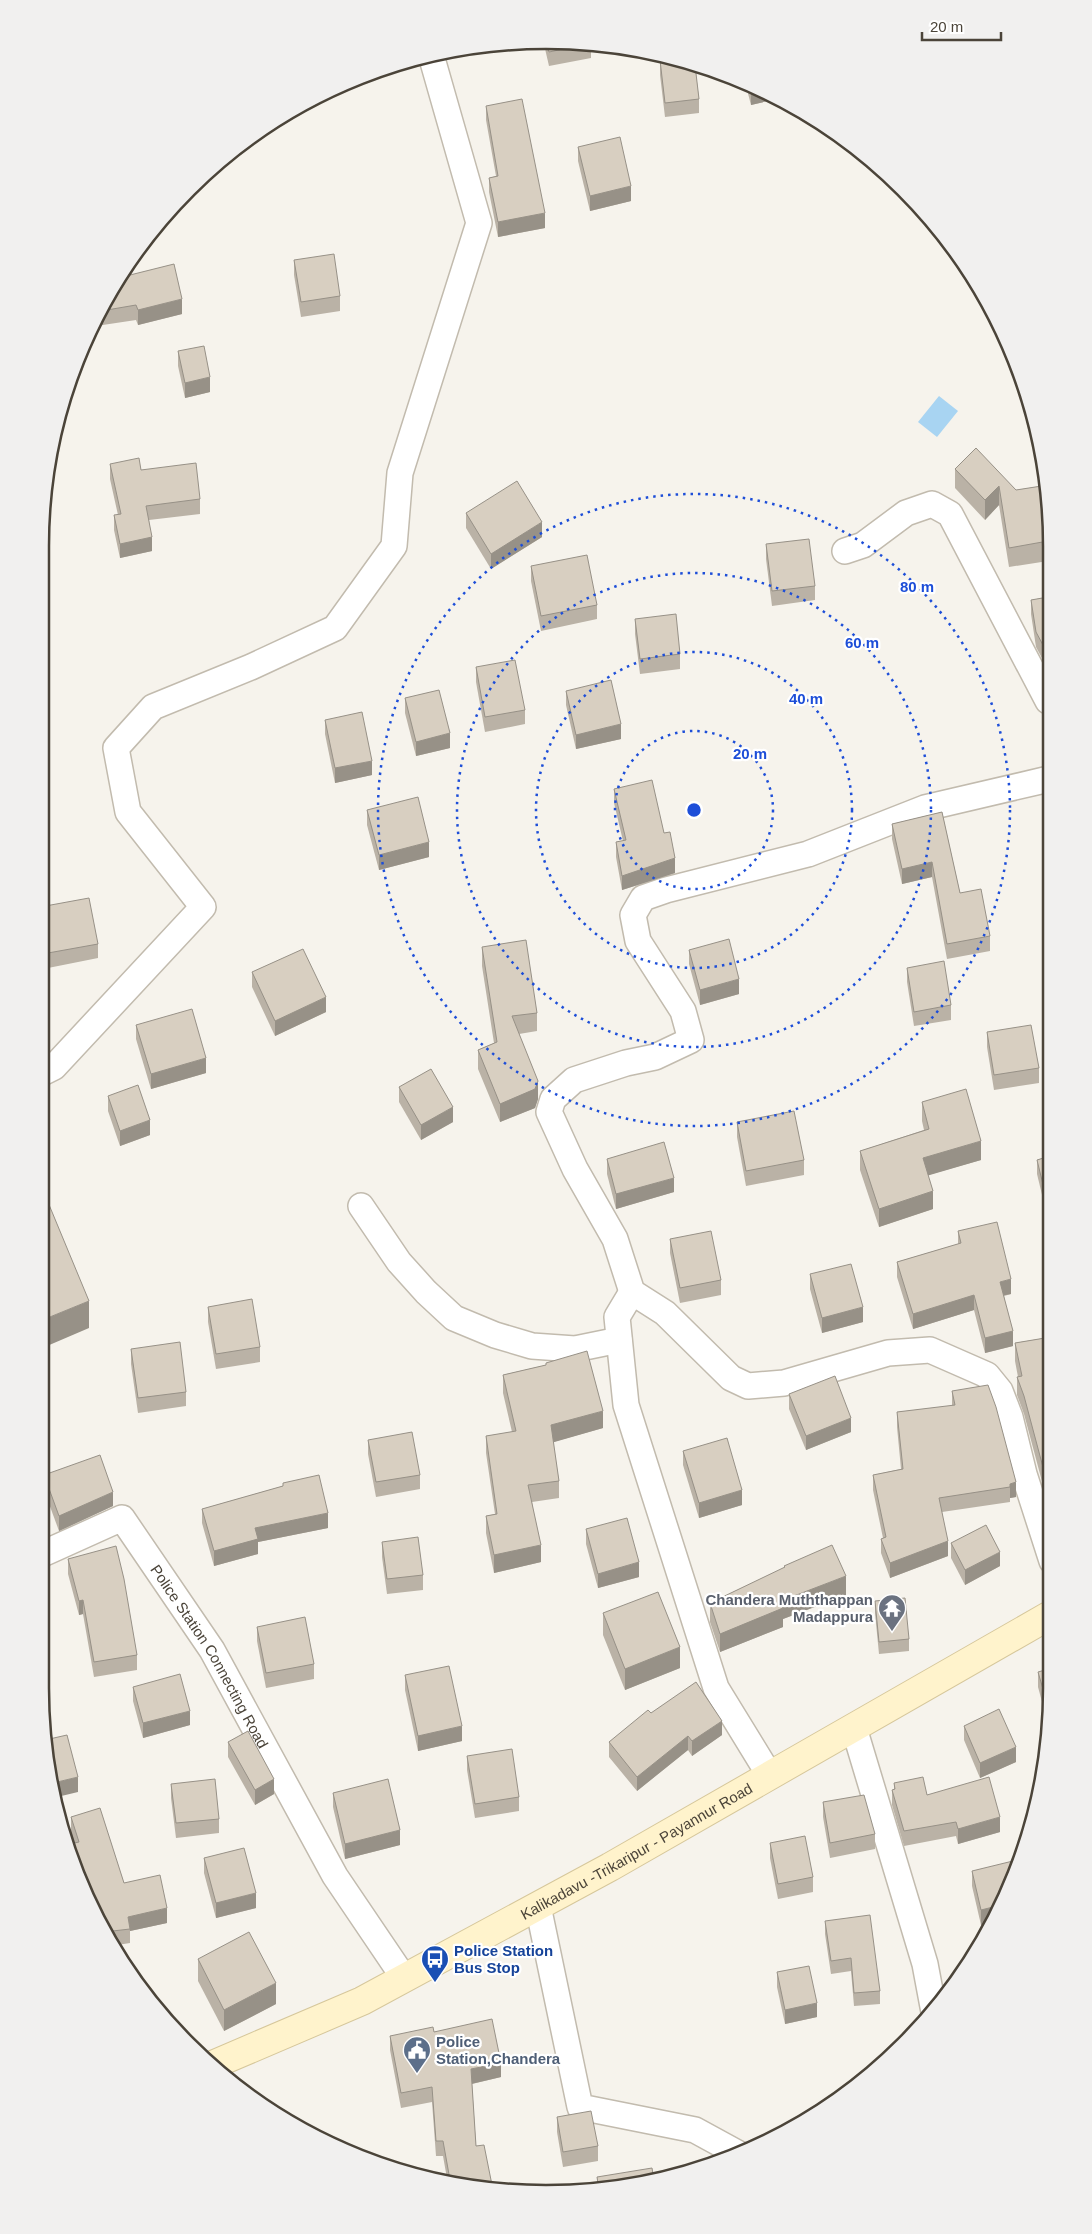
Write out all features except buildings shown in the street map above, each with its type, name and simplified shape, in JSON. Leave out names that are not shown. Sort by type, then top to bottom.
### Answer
[{"type":"main road","name":"Kalikadavu -Trikaripur - Payannur Road","points":[[218,2062],[362,2001],[610,1867],[1043,1619]]},
{"type":"street","points":[[49,1070],[54,1067],[203,907],[128,812],[116,748],[153,707],[251,667],[336,628],[394,546],[400,473],[479,223],[433,62]]},
{"type":"street","points":[[845,550],[863,545],[906,513],[932,504],[950,514],[1043,691]]},
{"type":"street","points":[[1043,780],[925,808],[808,854],[666,890],[643,898],[632,915],[638,941],[683,1011],[691,1040],[655,1057],[626,1063],[574,1080],[553,1099],[549,1112],[575,1169],[614,1239],[632,1292],[665,1312],[731,1378],[748,1386],[784,1383],[888,1353],[930,1350],[987,1375],[1000,1391],[1010,1417],[1024,1474],[1043,1533]]},
{"type":"street","points":[[361,1206],[399,1262],[426,1292],[454,1318],[495,1335],[532,1346],[575,1348],[619,1340]]},
{"type":"street","points":[[632,1292],[617,1317],[626,1405],[716,1688],[770,1776]]},
{"type":"street","name":"Police Station Connecting Road","points":[[49,1551],[122,1518],[212,1650],[335,1876],[404,1978]]},
{"type":"street","points":[[854,1728],[925,1964],[932,2001]]},
{"type":"street","points":[[538,1906],[580,2107],[695,2130],[731,2149]]},
{"type":"water","points":[[939,396],[958,411],[937,437],[918,422]]},
{"type":"place","name":"Chandera Muththappan Madappura","points":[[892,1632]]},
{"type":"place","name":"Police Station Bus Stop","points":[[435,1983]]},
{"type":"place","name":"Police Station,Chandera","points":[[417,2074]]}]
